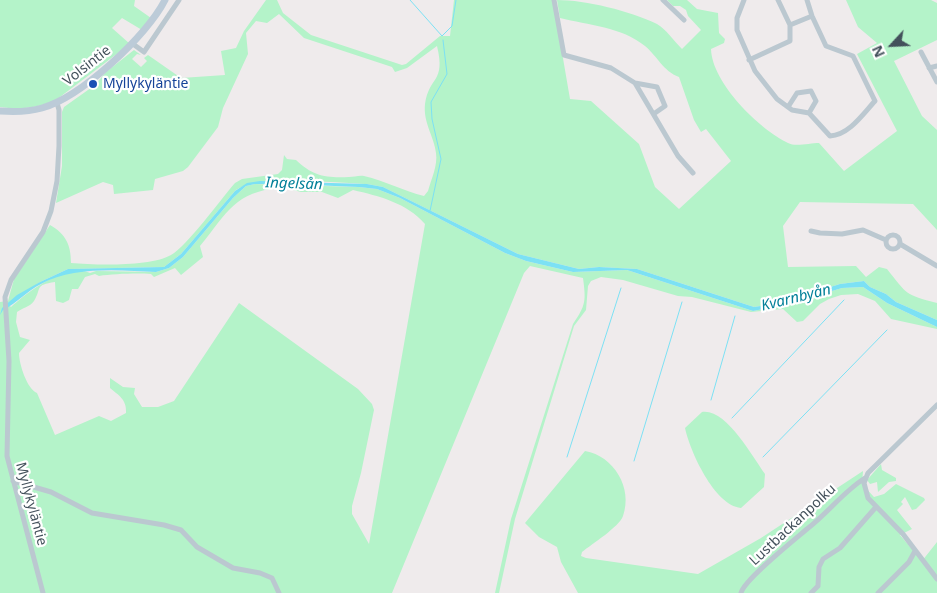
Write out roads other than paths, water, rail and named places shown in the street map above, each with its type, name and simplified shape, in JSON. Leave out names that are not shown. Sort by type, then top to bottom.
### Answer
[{"type":"street","name":"Volsintie","points":[[0,111],[29,111],[56,103],[133,44],[165,0]]},
{"type":"street","points":[[133,44],[144,52],[179,0]]},
{"type":"street","points":[[554,0],[564,55],[611,68],[635,82],[657,87],[666,106],[655,113]]},
{"type":"street","points":[[663,0],[684,20]]},
{"type":"street","points":[[744,0],[737,18],[737,30],[749,60],[768,87],[788,107],[810,113],[830,136],[837,135],[847,130],[876,101],[852,56],[826,46],[812,16],[808,0]]},
{"type":"street","points":[[749,60],[790,41],[790,25],[778,0]]},
{"type":"street","points":[[790,25],[812,16]]},
{"type":"street","points":[[921,52],[937,82]]},
{"type":"street","points":[[929,68],[937,66]]},
{"type":"street","points":[[635,82],[648,107],[655,113],[678,156],[693,173]]},
{"type":"street","points":[[788,107],[797,93],[811,91],[816,101],[810,113]]},
{"type":"street","name":"Myllykyläntie","points":[[43,593],[7,456],[10,368],[6,303],[8,285],[43,232],[51,211],[57,181],[59,146],[59,110],[56,103]]},
{"type":"street","points":[[811,231],[842,234],[863,230],[886,240],[890,248],[895,249],[900,244]]},
{"type":"street","points":[[886,240],[890,235],[895,235],[900,240],[900,244],[937,266]]},
{"type":"street","name":"Lustbackanpolku","points":[[741,593],[749,580],[808,529],[841,495],[865,478],[937,405]]},
{"type":"street","points":[[865,478],[866,494],[903,534],[937,579]]},
{"type":"street","points":[[13,481],[51,492],[92,513],[164,525],[181,530],[197,547],[233,568],[260,572],[272,578],[279,593]]},
{"type":"street","points":[[811,593],[818,586],[819,567],[823,560],[840,548],[876,507]]},
{"type":"street","points":[[878,593],[909,562],[915,551]]},
{"type":"water","points":[[260,181],[367,184],[383,187],[518,254],[579,269],[599,267],[637,269],[754,307],[780,303],[840,284],[864,281],[870,287],[886,294],[896,302],[937,320],[937,327],[887,303],[863,287],[842,288],[789,304],[753,311],[627,270],[573,272],[526,261],[505,253],[400,198],[377,189],[287,184],[255,184],[246,186],[233,198],[183,257],[169,268],[156,272],[97,270],[67,274],[36,287],[3,310],[0,315],[2,308],[17,295],[68,269],[164,267],[181,254],[235,191],[247,183]]},
{"type":"waterway","points":[[410,0],[442,36],[452,26],[456,0]]},
{"type":"waterway","points":[[430,211],[441,159],[432,119],[431,102],[447,74],[443,40]]},
{"type":"waterway","points":[[567,457],[621,288]]},
{"type":"waterway","points":[[732,418],[844,300]]},
{"type":"waterway","points":[[634,461],[682,302]]},
{"type":"waterway","points":[[711,400],[735,316]]},
{"type":"waterway","points":[[763,457],[887,330]]},
{"type":"place","name":"Myllykyläntie","points":[[93,84]]},
{"type":"water label","name":"Ingelsån","points":[[294,184]]},
{"type":"water label","name":"Kvarnbyån","points":[[796,298]]}]
